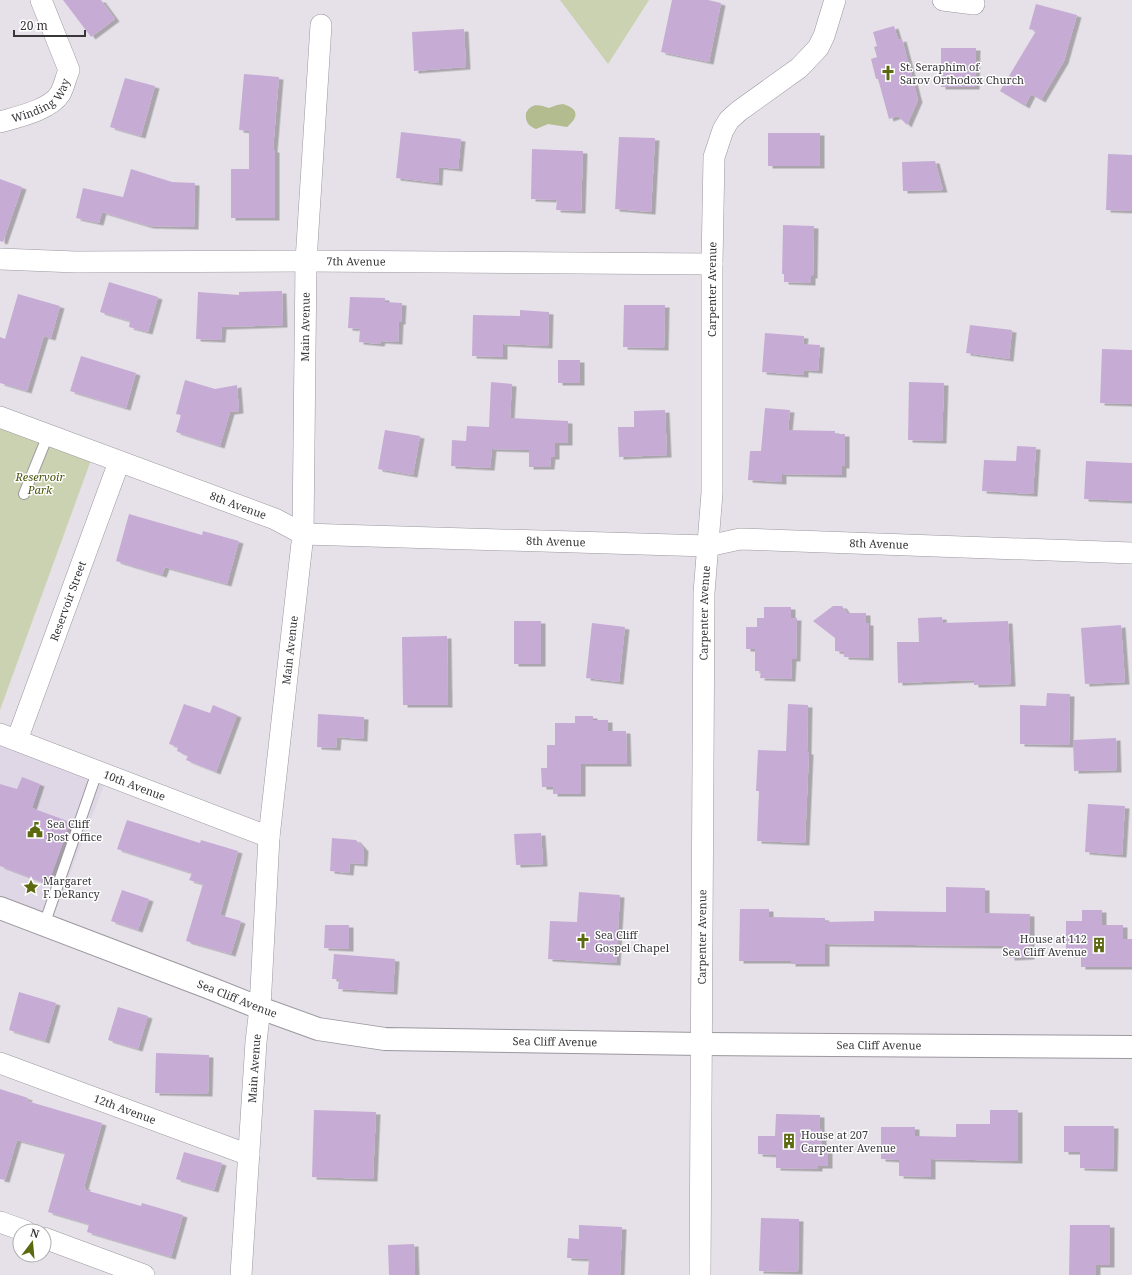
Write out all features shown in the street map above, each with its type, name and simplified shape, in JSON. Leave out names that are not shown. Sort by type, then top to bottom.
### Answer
[{"type":"street","name":"Winding Way","points":[[0,122],[32,112],[50,103],[60,94],[69,70],[41,0]]},
{"type":"street","name":"Carpenter Avenue","points":[[700,1275],[704,593],[712,492],[712,264],[714,157],[722,130],[729,120],[798,68],[818,48],[824,36],[835,0]]},
{"type":"street","points":[[943,0],[974,4]]},
{"type":"street","name":"Main Avenue","points":[[241,1275],[256,1042],[260,1008],[269,836],[303,534],[306,261],[321,25]]},
{"type":"street","name":"7th Avenue","points":[[0,259],[76,262],[306,261],[712,264]]},
{"type":"street","name":"8th Avenue","points":[[0,417],[275,519],[303,534],[708,546],[740,539],[1132,553]]},
{"type":"street","name":"Reservoir Street","points":[[8,737],[119,462]]},
{"type":"street","name":"10th Avenue","points":[[8,737],[269,836]]},
{"type":"street","name":"Sea Cliff Avenue","points":[[0,908],[318,1029],[385,1039],[702,1044],[1132,1047]]},
{"type":"street","name":"12th Avenue","points":[[0,1063],[249,1155]]},
{"type":"street","points":[[0,1222],[12,1226]]},
{"type":"street","points":[[52,1241],[144,1275]]},
{"type":"lane","points":[[24,494],[48,435]]},
{"type":"lane","points":[[44,924],[97,772]]},
{"type":"shaded area","points":[[563,104],[572,108],[576,114],[574,120],[567,127],[548,124],[536,129],[528,123],[526,113],[531,107],[539,105],[549,108]]},
{"type":"shaded area","points":[[0,740],[106,780],[48,931],[0,912]]},
{"type":"green space","points":[[560,0],[649,0],[608,64]]},
{"type":"green space","name":"Reservoir Park","points":[[0,427],[91,460],[0,710]]},
{"type":"building","points":[[63,0],[101,0],[115,19],[91,37]]},
{"type":"building","points":[[672,0],[708,0],[721,3],[709,62],[661,52]]},
{"type":"building","points":[[1036,4],[1077,15],[1064,61],[1041,100],[1031,94],[1025,106],[1000,91],[1036,31],[1029,29]]},
{"type":"building","name":"St. Seraphim of Sarov Orthodox Church","points":[[894,26],[898,40],[902,39],[918,100],[907,125],[898,116],[889,119],[871,59],[877,57],[874,47],[877,46],[873,32]]},
{"type":"building","points":[[464,29],[466,67],[414,71],[412,32]]},
{"type":"building","points":[[941,48],[976,48],[975,87],[941,87]]},
{"type":"building","points":[[244,74],[279,77],[273,150],[275,150],[275,218],[231,218],[231,169],[249,169],[249,131],[239,130]]},
{"type":"building","points":[[125,78],[155,86],[141,136],[110,127]]},
{"type":"building","points":[[401,132],[461,139],[458,169],[439,167],[438,183],[396,178]]},
{"type":"building","points":[[768,133],[820,133],[820,166],[768,166]]},
{"type":"building","points":[[619,137],[655,138],[651,212],[615,209]]},
{"type":"building","points":[[532,149],[583,151],[581,211],[556,210],[557,200],[531,199]]},
{"type":"building","points":[[1108,154],[1132,155],[1132,211],[1106,210]]},
{"type":"building","points":[[935,161],[943,190],[903,191],[902,162]]},
{"type":"building","points":[[131,169],[172,182],[195,183],[194,227],[149,226],[102,212],[99,223],[76,218],[83,188],[123,197]]},
{"type":"building","points":[[0,179],[22,187],[3,242],[0,241]]},
{"type":"building","points":[[783,225],[814,226],[813,276],[811,276],[811,283],[784,282],[784,274],[782,274]]},
{"type":"building","points":[[109,282],[158,297],[148,332],[129,327],[130,321],[100,312]]},
{"type":"building","points":[[282,291],[283,325],[222,327],[221,340],[196,339],[198,292],[239,295],[239,292]]},
{"type":"building","points":[[18,294],[60,306],[51,338],[44,336],[27,391],[0,383],[0,337],[5,339]]},
{"type":"building","points":[[350,297],[385,298],[385,302],[402,303],[398,342],[381,341],[380,344],[359,342],[360,329],[348,328]]},
{"type":"building","points":[[624,305],[665,305],[664,348],[623,347]]},
{"type":"building","points":[[520,310],[549,312],[548,346],[503,344],[503,357],[472,356],[473,315],[520,316]]},
{"type":"building","points":[[970,325],[1012,330],[1009,359],[966,353]]},
{"type":"building","points":[[765,333],[804,336],[803,344],[820,345],[818,371],[804,370],[804,375],[762,372]]},
{"type":"building","points":[[1102,349],[1132,350],[1132,404],[1100,403]]},
{"type":"building","points":[[81,356],[136,373],[126,408],[70,391]]},
{"type":"building","points":[[558,360],[580,360],[580,383],[558,383]]},
{"type":"building","points":[[185,380],[215,389],[237,385],[239,411],[230,412],[220,446],[176,432],[181,415],[176,414]]},
{"type":"building","points":[[491,382],[512,384],[510,418],[568,421],[568,443],[555,443],[555,457],[551,457],[550,467],[529,467],[529,450],[492,449],[490,468],[451,466],[452,440],[466,441],[467,426],[489,427]]},
{"type":"building","points":[[909,382],[944,383],[942,441],[908,440]]},
{"type":"building","points":[[765,408],[790,410],[788,430],[835,431],[835,434],[845,434],[845,466],[842,466],[842,475],[782,474],[782,482],[748,480],[750,451],[761,451]]},
{"type":"building","points":[[665,410],[667,455],[619,457],[618,427],[634,427],[634,411]]},
{"type":"building","points":[[385,430],[420,436],[413,475],[378,469]]},
{"type":"building","points":[[1017,446],[1036,447],[1033,494],[982,491],[984,460],[1016,461]]},
{"type":"building","points":[[1086,461],[1132,463],[1132,501],[1084,499]]},
{"type":"building","points":[[129,514],[202,535],[203,531],[239,541],[227,584],[165,567],[162,575],[116,561]]},
{"type":"building","points":[[833,606],[842,606],[847,613],[866,613],[866,623],[869,623],[869,658],[844,657],[844,652],[835,651],[835,638],[813,621]]},
{"type":"building","points":[[764,607],[791,607],[791,618],[797,618],[796,659],[792,659],[791,679],[760,678],[761,671],[755,671],[755,649],[746,649],[746,627],[757,627],[757,618],[764,618]]},
{"type":"building","points":[[942,617],[943,623],[1008,621],[1011,684],[974,685],[974,680],[898,683],[897,642],[919,642],[918,618]]},
{"type":"building","points":[[514,621],[541,621],[541,664],[514,664]]},
{"type":"building","points":[[592,623],[625,627],[619,682],[586,678]]},
{"type":"building","points":[[1121,625],[1125,682],[1085,684],[1081,628]]},
{"type":"building","points":[[447,636],[448,705],[403,705],[402,637]]},
{"type":"building","points":[[1047,693],[1070,694],[1069,745],[1020,744],[1020,705],[1046,706]]},
{"type":"building","points":[[184,704],[210,713],[213,705],[237,715],[216,772],[186,760],[188,756],[177,751],[178,747],[169,744]]},
{"type":"building","points":[[788,704],[808,705],[807,752],[809,752],[805,843],[757,841],[759,791],[756,791],[758,750],[786,751]]},
{"type":"building","points":[[318,714],[364,717],[363,739],[337,737],[336,748],[317,747]]},
{"type":"building","points":[[575,716],[593,716],[593,720],[608,720],[608,731],[626,731],[627,764],[581,764],[581,794],[553,794],[553,787],[542,787],[541,768],[547,768],[547,745],[555,745],[555,723],[575,723]]},
{"type":"building","points":[[1116,738],[1117,770],[1074,771],[1073,740]]},
{"type":"building","name":"Sea Cliff Post Office","points":[[22,777],[40,784],[32,808],[70,822],[48,884],[0,866],[0,784],[17,789]]},
{"type":"building","points":[[1088,804],[1125,806],[1122,855],[1085,852]]},
{"type":"building","points":[[127,820],[200,843],[201,840],[238,851],[220,915],[241,921],[231,954],[186,941],[203,884],[189,880],[192,873],[117,849]]},
{"type":"building","points":[[541,833],[543,864],[516,865],[514,834]]},
{"type":"building","points":[[332,838],[356,840],[364,849],[363,864],[350,863],[349,873],[330,871]]},
{"type":"building","points":[[946,887],[985,888],[985,913],[1030,914],[1030,957],[1010,958],[1010,953],[1003,953],[1003,946],[825,944],[825,964],[791,964],[791,961],[739,961],[740,909],[769,909],[769,917],[825,918],[825,922],[874,921],[874,911],[946,912]]},
{"type":"building","points":[[122,890],[149,899],[138,930],[111,921]]},
{"type":"building","name":"Sea Cliff Gospel Chapel","points":[[579,892],[620,895],[616,963],[548,959],[550,921],[577,922]]},
{"type":"building","name":"House at 112 Sea Cliff Avenue","points":[[1082,910],[1102,910],[1102,925],[1123,925],[1123,939],[1132,939],[1132,967],[1081,967],[1081,955],[1068,955],[1069,950],[1066,950],[1066,921],[1082,921]]},
{"type":"building","points":[[325,925],[349,925],[349,949],[324,948]]},
{"type":"building","points":[[334,954],[395,959],[393,992],[338,989],[339,979],[332,979]]},
{"type":"building","points":[[19,992],[56,1003],[45,1041],[9,1030]]},
{"type":"building","points":[[118,1007],[148,1016],[138,1049],[108,1040]]},
{"type":"building","points":[[156,1053],[209,1055],[208,1094],[155,1093]]},
{"type":"building","points":[[0,1089],[28,1098],[27,1101],[102,1123],[84,1187],[86,1187],[85,1190],[141,1206],[142,1203],[183,1215],[171,1257],[87,1232],[89,1224],[48,1212],[65,1153],[17,1140],[5,1180],[0,1179]]},
{"type":"building","points":[[314,1110],[376,1112],[373,1179],[312,1177]]},
{"type":"building","points":[[990,1110],[1018,1110],[1018,1161],[931,1159],[931,1177],[899,1176],[899,1160],[881,1159],[881,1127],[915,1127],[915,1136],[956,1137],[956,1124],[990,1124]]},
{"type":"building","name":"House at 207 Carpenter Avenue","points":[[776,1114],[820,1115],[822,1146],[828,1146],[828,1166],[818,1166],[818,1169],[776,1168],[776,1155],[758,1154],[758,1136],[775,1136]]},
{"type":"building","points":[[1064,1126],[1114,1126],[1113,1169],[1080,1168],[1080,1152],[1064,1152]]},
{"type":"building","points":[[184,1152],[222,1163],[214,1190],[176,1179]]},
{"type":"building","points":[[761,1218],[799,1219],[798,1272],[759,1271]]},
{"type":"building","points":[[579,1225],[622,1227],[620,1275],[588,1275],[589,1259],[567,1258],[568,1238],[579,1239]]},
{"type":"building","points":[[1070,1225],[1110,1225],[1110,1265],[1096,1265],[1096,1275],[1069,1275]]},
{"type":"building","points":[[414,1244],[415,1275],[389,1275],[388,1245]]},
{"type":"place","name":"St. Seraphim of Sarov Orthodox Church","points":[[888,73]]},
{"type":"place","name":"Sea Cliff Post Office","points":[[35,830]]},
{"type":"place","name":"Margaret F. DeRancy","points":[[31,887]]},
{"type":"place","name":"Sea Cliff Gospel Chapel","points":[[583,941]]},
{"type":"place","name":"House at 112 Sea Cliff Avenue","points":[[1099,945]]},
{"type":"place","name":"House at 207 Carpenter Avenue","points":[[789,1141]]}]
